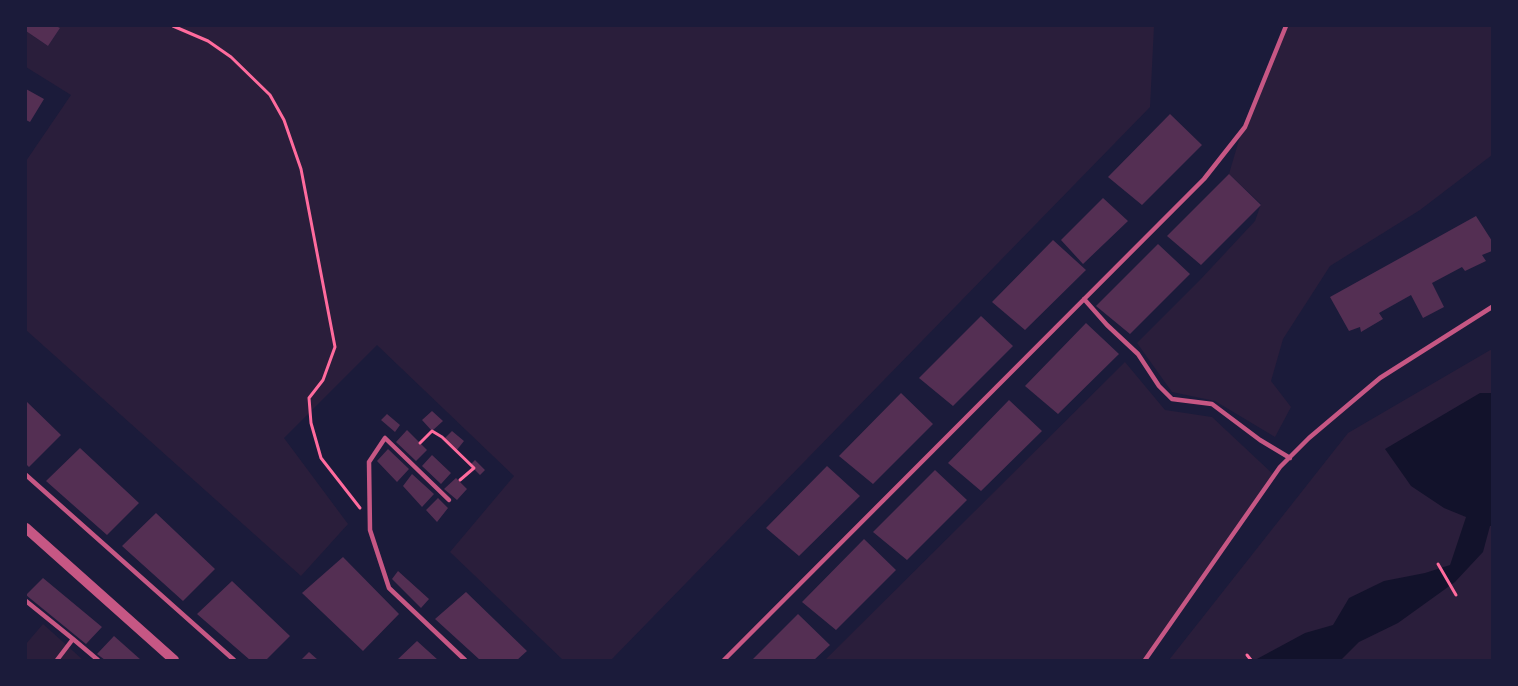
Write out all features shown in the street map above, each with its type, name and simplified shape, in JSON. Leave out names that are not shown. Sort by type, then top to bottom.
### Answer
[{"type":"street","points":[[26,528],[174,660]]},
{"type":"lane","points":[[724,660],[1204,179],[1245,127],[1286,26]]},
{"type":"lane","points":[[1084,299],[1107,325],[1138,354],[1159,386],[1172,399],[1212,404],[1260,440],[1290,458]]},
{"type":"lane","points":[[1145,660],[1280,467],[1380,378],[1492,307]]},
{"type":"lane","points":[[449,500],[385,438],[369,462],[370,530],[389,588],[465,660]]},
{"type":"lane","points":[[26,475],[234,660]]},
{"type":"lane","points":[[26,601],[98,660]]},
{"type":"lane","points":[[57,660],[73,639]]},
{"type":"path","points":[[173,26],[207,40],[231,57],[270,95],[284,120],[302,168],[335,347],[323,380],[309,398],[311,423],[321,458],[358,504],[370,530]]},
{"type":"path","points":[[420,443],[432,431],[442,437],[474,468],[460,480]]},
{"type":"path","points":[[1438,564],[1456,595]]},
{"type":"path","points":[[1247,655],[1251,660]]},
{"type":"shaded area","points":[[56,26],[1154,26],[1150,107],[611,660],[563,660],[450,552],[514,476],[377,345],[284,438],[348,524],[301,576],[26,330],[26,161],[71,95],[26,67],[26,31],[48,46],[60,28]]},
{"type":"shaded area","points":[[1286,26],[1492,26],[1492,155],[1420,210],[1330,266],[1283,339],[1271,381],[1291,407],[1275,437],[1215,401],[1172,392],[1137,343],[1255,221],[1261,204],[1229,174],[1241,133]]},
{"type":"shaded area","points":[[1492,349],[1492,660],[1169,660],[1348,433]]},
{"type":"shaded area","points":[[1125,362],[1165,410],[1212,417],[1275,476],[1146,660],[825,660]]},
{"type":"shaded area","points":[[1480,393],[1492,393],[1492,526],[1490,526],[1483,552],[1455,582],[1398,623],[1359,642],[1342,659],[1255,660],[1305,633],[1333,625],[1349,598],[1384,581],[1425,573],[1450,565],[1466,517],[1444,508],[1411,486],[1385,449]]},
{"type":"shaded area","points":[[43,624],[83,660],[26,660],[26,644]]},
{"type":"building","points":[[26,26],[60,28],[48,46],[26,31]]},
{"type":"building","points":[[26,89],[44,99],[30,122],[26,120]]},
{"type":"building","points":[[1170,114],[1202,145],[1142,205],[1108,177]]},
{"type":"building","points":[[1229,174],[1261,205],[1201,265],[1167,236]]},
{"type":"building","points":[[1103,198],[1128,221],[1083,264],[1061,240]]},
{"type":"building","points":[[1476,216],[1492,241],[1492,251],[1482,255],[1486,261],[1465,271],[1462,267],[1432,283],[1444,307],[1423,318],[1411,295],[1379,313],[1383,319],[1361,332],[1360,327],[1349,331],[1330,297]]},
{"type":"building","points":[[1053,240],[1086,270],[1025,330],[992,302]]},
{"type":"building","points":[[1158,244],[1190,274],[1130,334],[1096,306]]},
{"type":"building","points":[[981,316],[1013,346],[953,406],[919,378]]},
{"type":"building","points":[[1086,323],[1119,354],[1058,414],[1025,386]]},
{"type":"building","points":[[901,393],[933,424],[873,484],[839,456]]},
{"type":"building","points":[[1009,400],[1042,431],[981,491],[948,463]]},
{"type":"building","points":[[26,401],[61,435],[29,467],[26,464]]},
{"type":"building","points":[[432,411],[443,421],[432,431],[422,420]]},
{"type":"building","points":[[387,414],[400,425],[395,432],[381,420]]},
{"type":"building","points":[[407,430],[427,450],[416,461],[396,442]]},
{"type":"building","points":[[452,431],[464,441],[456,451],[444,439]]},
{"type":"building","points":[[80,448],[139,503],[107,535],[46,481]]},
{"type":"building","points":[[388,449],[409,469],[397,482],[377,461]]},
{"type":"building","points":[[432,455],[451,473],[441,484],[422,466]]},
{"type":"building","points":[[475,460],[485,470],[480,475],[470,465]]},
{"type":"building","points":[[827,466],[860,496],[799,556],[766,528]]},
{"type":"building","points":[[935,470],[967,500],[907,560],[873,532]]},
{"type":"building","points":[[412,474],[434,494],[422,507],[403,486]]},
{"type":"building","points":[[456,478],[467,489],[457,500],[444,489]]},
{"type":"building","points":[[438,498],[448,508],[437,522],[426,510]]},
{"type":"building","points":[[156,513],[215,569],[183,601],[122,546]]},
{"type":"building","points":[[864,539],[896,570],[836,630],[802,602]]},
{"type":"building","points":[[343,557],[399,614],[363,651],[302,593]]},
{"type":"building","points":[[398,571],[429,599],[421,608],[392,579]]},
{"type":"building","points":[[43,578],[102,627],[86,644],[26,595]]},
{"type":"building","points":[[232,581],[290,636],[266,660],[250,660],[197,614]]},
{"type":"building","points":[[466,592],[527,651],[517,660],[480,660],[435,619]]},
{"type":"building","points":[[798,614],[830,645],[814,660],[752,660]]},
{"type":"building","points":[[114,636],[141,660],[105,660],[97,654]]},
{"type":"building","points":[[417,641],[438,660],[397,660]]},
{"type":"building","points":[[309,652],[318,660],[301,660]]}]
